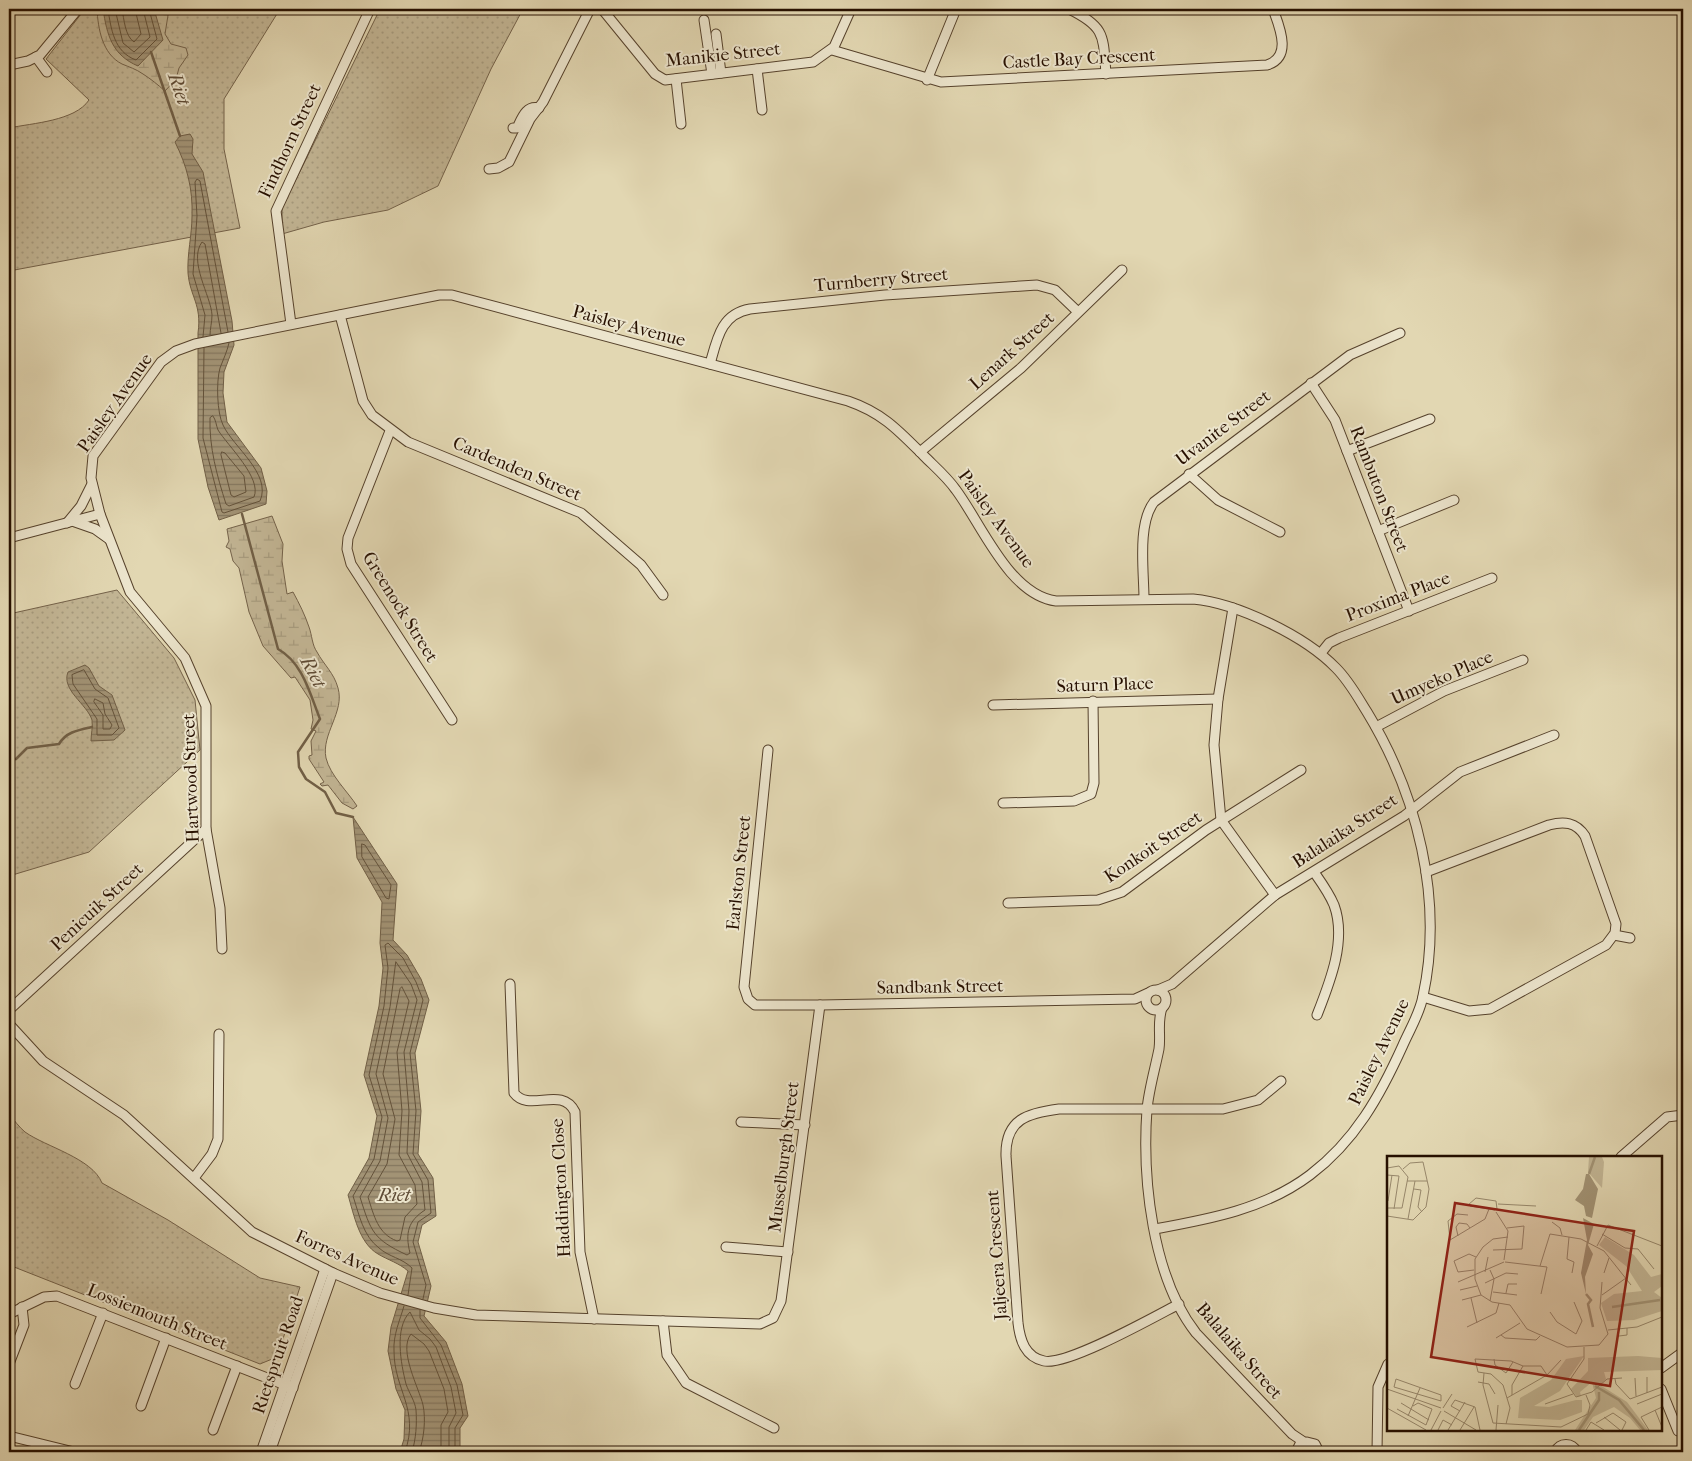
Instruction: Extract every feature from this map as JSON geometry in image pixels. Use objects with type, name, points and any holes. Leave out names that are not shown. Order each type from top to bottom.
[{"type":"street","points":[[9,65],[36,57],[78,9]]},
{"type":"street","name":"Findhorn Street","points":[[292,324],[276,211],[370,9]]},
{"type":"street","points":[[489,169],[498,168],[509,162],[530,119],[540,106],[590,9]]},
{"type":"street","name":"Manikie Street","points":[[602,9],[656,76],[661,79],[676,79],[813,62],[832,50]]},
{"type":"street","points":[[832,50],[840,37],[851,9]]},
{"type":"street","points":[[927,80],[956,9]]},
{"type":"street","points":[[1069,9],[1090,20],[1100,31],[1104,46],[1106,74]]},
{"type":"street","name":"Castle Bay Crescent","points":[[832,50],[927,80],[944,82],[1271,64],[1279,56],[1282,42],[1272,9]]},
{"type":"street","points":[[704,20],[716,74]]},
{"type":"street","points":[[716,34],[716,74]]},
{"type":"street","points":[[36,57],[47,72]]},
{"type":"street","points":[[756,69],[762,110]]},
{"type":"street","points":[[676,79],[681,124]]},
{"type":"street","points":[[513,128],[517,128],[527,110],[540,106]]},
{"type":"street","name":"Lenark Street","points":[[920,452],[1021,368],[1122,270]]},
{"type":"street","name":"Turnberry Street","points":[[710,364],[717,337],[724,324],[737,313],[750,309],[885,296],[1037,285],[1055,290],[1078,312]]},
{"type":"street","name":"Paisley Avenue","points":[[100,514],[90,470],[93,456],[157,366],[176,350],[195,344],[340,314],[440,295],[452,295],[860,405],[885,418],[920,452],[956,490],[989,543],[1032,592],[1044,598],[1056,600],[1193,599],[1214,601],[1294,637],[1321,653],[1350,685],[1376,727],[1399,773],[1411,809],[1426,872],[1428,942],[1423,997],[1378,1100],[1358,1128],[1332,1156],[1290,1188],[1262,1202],[1219,1218],[1155,1229]]},
{"type":"street","points":[[340,314],[365,405],[372,415],[390,431]]},
{"type":"street","name":"Uvanite Street","points":[[1144,600],[1144,524],[1146,515],[1154,502],[1354,352],[1400,334]]},
{"type":"street","name":"Rambuton Street","points":[[1311,384],[1331,413],[1409,611]]},
{"type":"street","points":[[1347,451],[1430,418]]},
{"type":"street","name":"Cardenden Street","points":[[390,431],[408,442],[581,513],[641,565],[664,595]]},
{"type":"street","name":"Greenock Street","points":[[390,431],[348,538],[348,554],[352,564],[452,720]]},
{"type":"street","points":[[1189,474],[1218,500],[1280,532]]},
{"type":"street","points":[[70,522],[86,499],[92,483]]},
{"type":"street","points":[[1378,531],[1454,500]]},
{"type":"street","points":[[9,538],[100,514]]},
{"type":"street","name":"Hartwood Street","points":[[100,514],[130,592],[185,658],[206,706],[206,829],[219,900],[222,949]]},
{"type":"street","points":[[70,522],[95,529],[110,540]]},
{"type":"street","name":"Proxima Place","points":[[1321,653],[1333,641],[1492,578]]},
{"type":"street","points":[[1233,608],[1218,699],[1214,744],[1221,820],[1275,895]]},
{"type":"street","name":"Umyeko Place","points":[[1376,727],[1444,691],[1523,660]]},
{"type":"street","name":"Saturn Place","points":[[993,705],[1218,699]]},
{"type":"street","points":[[1003,802],[1074,801],[1091,794],[1094,783],[1092,701]]},
{"type":"street","name":"Balalaika Street","points":[[1321,1452],[1313,1443],[1304,1442],[1292,1434],[1196,1333],[1179,1304],[1166,1270],[1155,1229],[1147,1180],[1147,1108],[1159,1048],[1157,1006],[1172,984],[1275,895],[1411,809],[1460,772],[1554,735]]},
{"type":"street","name":"Earlston Street","points":[[748,998],[744,987],[744,974],[768,750]]},
{"type":"street","name":"Konkoit Street","points":[[1008,902],[1098,900],[1114,896],[1221,820],[1301,770]]},
{"type":"street","points":[[1423,997],[1469,1011],[1488,1009],[1601,948],[1614,936],[1616,920],[1590,845],[1582,830],[1570,824],[1562,822],[1549,826],[1426,872]]},
{"type":"street","name":"Penicuik Street","points":[[9,1010],[206,829]]},
{"type":"street","points":[[1314,872],[1334,905],[1338,929],[1333,975],[1317,1015]]},
{"type":"street","points":[[1614,936],[1630,938]]},
{"type":"street","name":"Haddington Close","points":[[510,984],[514,1093],[523,1100],[562,1100],[567,1102],[575,1112],[580,1252],[594,1319]]},
{"type":"street","name":"Balalaika Street","points":[[1148,994],[1172,984]]},
{"type":"street","points":[[1157,1006],[1163,994],[1158,990]]},
{"type":"street","points":[[1148,994],[1146,1000],[1157,1006]]},
{"type":"street","name":"Sandbank Street","points":[[748,998],[757,1006],[820,1006],[1135,999],[1148,994]]},
{"type":"street","points":[[1135,999],[1157,1006]]},
{"type":"street","name":"Musselburgh Street","points":[[777,1313],[782,1302],[820,1006]]},
{"type":"street","name":"Forres Avenue","points":[[9,1024],[43,1061],[124,1115],[194,1178],[237,1221],[252,1232],[324,1269],[392,1297],[476,1315],[760,1324],[770,1321],[777,1313]]},
{"type":"street","points":[[194,1178],[212,1154],[218,1139],[220,1034]]},
{"type":"street","name":"Jaljeera Crescent","points":[[1179,1304],[1083,1351],[1058,1361],[1048,1362],[1039,1360],[1026,1350],[1020,1339],[1006,1156],[1008,1135],[1012,1128],[1023,1118],[1047,1110],[1223,1109],[1258,1100],[1281,1081]]},
{"type":"street","points":[[1623,1156],[1667,1117],[1683,1115]]},
{"type":"street","points":[[741,1122],[805,1125]]},
{"type":"street","points":[[726,1247],[788,1252]]},
{"type":"street","name":"Rietspruit Road","points":[[270,1452],[324,1269]]},
{"type":"street","name":"Rietspruit Road","points":[[262,1452],[334,1273]]},
{"type":"street","name":"Lossiemouth Street","points":[[9,1314],[44,1297],[57,1296],[289,1386]]},
{"type":"street","points":[[9,1364],[24,1325],[22,1307]]},
{"type":"street","points":[[75,1384],[103,1313]]},
{"type":"street","points":[[662,1321],[667,1355],[686,1383],[774,1428]]},
{"type":"street","points":[[140,1406],[166,1338]]},
{"type":"street","points":[[1662,1367],[1683,1352]]},
{"type":"street","points":[[213,1430],[238,1366]]},
{"type":"street","points":[[1377,1452],[1378,1387],[1387,1369]]},
{"type":"street","points":[[1662,1391],[1678,1431]]},
{"type":"street","name":"Balalaika Street","points":[[1292,1434],[1296,1451]]},
{"type":"street","points":[[9,1436],[74,1452]]},
{"type":"street","points":[[1296,1451],[1304,1442]]},
{"type":"street","points":[[1554,1451],[1561,1445],[1568,1444],[1574,1447],[1577,1452]]},
{"type":"green space","points":[[85,9],[280,9],[224,99],[224,149],[240,228],[9,271],[9,128],[64,117],[83,107],[89,100],[46,59]]},
{"type":"green space","points":[[97,9],[169,9],[165,34],[171,44],[186,48],[188,55],[179,68],[176,79],[165,91],[135,69],[115,60],[110,54],[102,40]]},
{"type":"green space","points":[[380,9],[523,9],[491,69],[438,186],[388,210],[324,222],[282,234],[282,208]]},
{"type":"green space","points":[[272,516],[283,544],[282,561],[287,594],[293,592],[302,609],[315,649],[331,673],[338,688],[338,706],[327,740],[326,758],[335,777],[357,806],[353,809],[342,803],[328,785],[322,786],[320,784],[324,782],[309,759],[309,756],[312,755],[311,741],[316,731],[311,729],[313,720],[310,700],[295,677],[291,678],[263,646],[249,612],[239,568],[233,561],[230,549],[226,547],[229,541],[227,529]]},
{"type":"green space","points":[[117,590],[174,658],[195,700],[200,750],[89,852],[9,876],[9,614]]},
{"type":"green space","points":[[9,1114],[25,1132],[89,1167],[97,1174],[102,1183],[168,1220],[260,1278],[300,1287],[277,1357],[260,1364],[9,1265]]},
{"type":"water","points":[[103,9],[154,9],[163,40],[138,66],[122,56],[112,43],[106,27]]},
{"type":"water","name":"Riet","points":[[190,134],[193,139],[192,154],[203,172],[232,321],[234,345],[224,372],[223,393],[227,422],[261,468],[267,491],[266,504],[219,520],[208,487],[198,439],[199,323],[188,273],[192,206],[186,169],[175,142],[180,136]]},
{"type":"water","points":[[85,665],[89,668],[99,686],[112,695],[125,730],[114,740],[91,741],[92,720],[68,685],[68,672]]},
{"type":"water","name":"Riet","points":[[353,817],[397,884],[393,940],[407,955],[421,979],[429,1000],[415,1053],[421,1111],[418,1154],[433,1178],[436,1216],[422,1225],[418,1242],[431,1286],[424,1316],[446,1342],[462,1384],[468,1416],[460,1428],[460,1452],[400,1452],[404,1439],[405,1410],[396,1389],[388,1351],[391,1327],[408,1271],[378,1254],[366,1243],[355,1220],[348,1195],[369,1158],[377,1116],[364,1075],[379,1006],[383,968],[380,943],[382,902],[357,858]]},
{"type":"waterway","name":"Riet","points":[[151,52],[180,136]]},
{"type":"waterway","name":"Riet","points":[[242,514],[278,649],[287,655],[300,671],[320,719],[298,752],[299,767],[306,779],[325,792],[336,813],[353,817]]},
{"type":"waterway","points":[[9,760],[16,759],[27,748],[59,744],[69,734],[92,727]]}]
